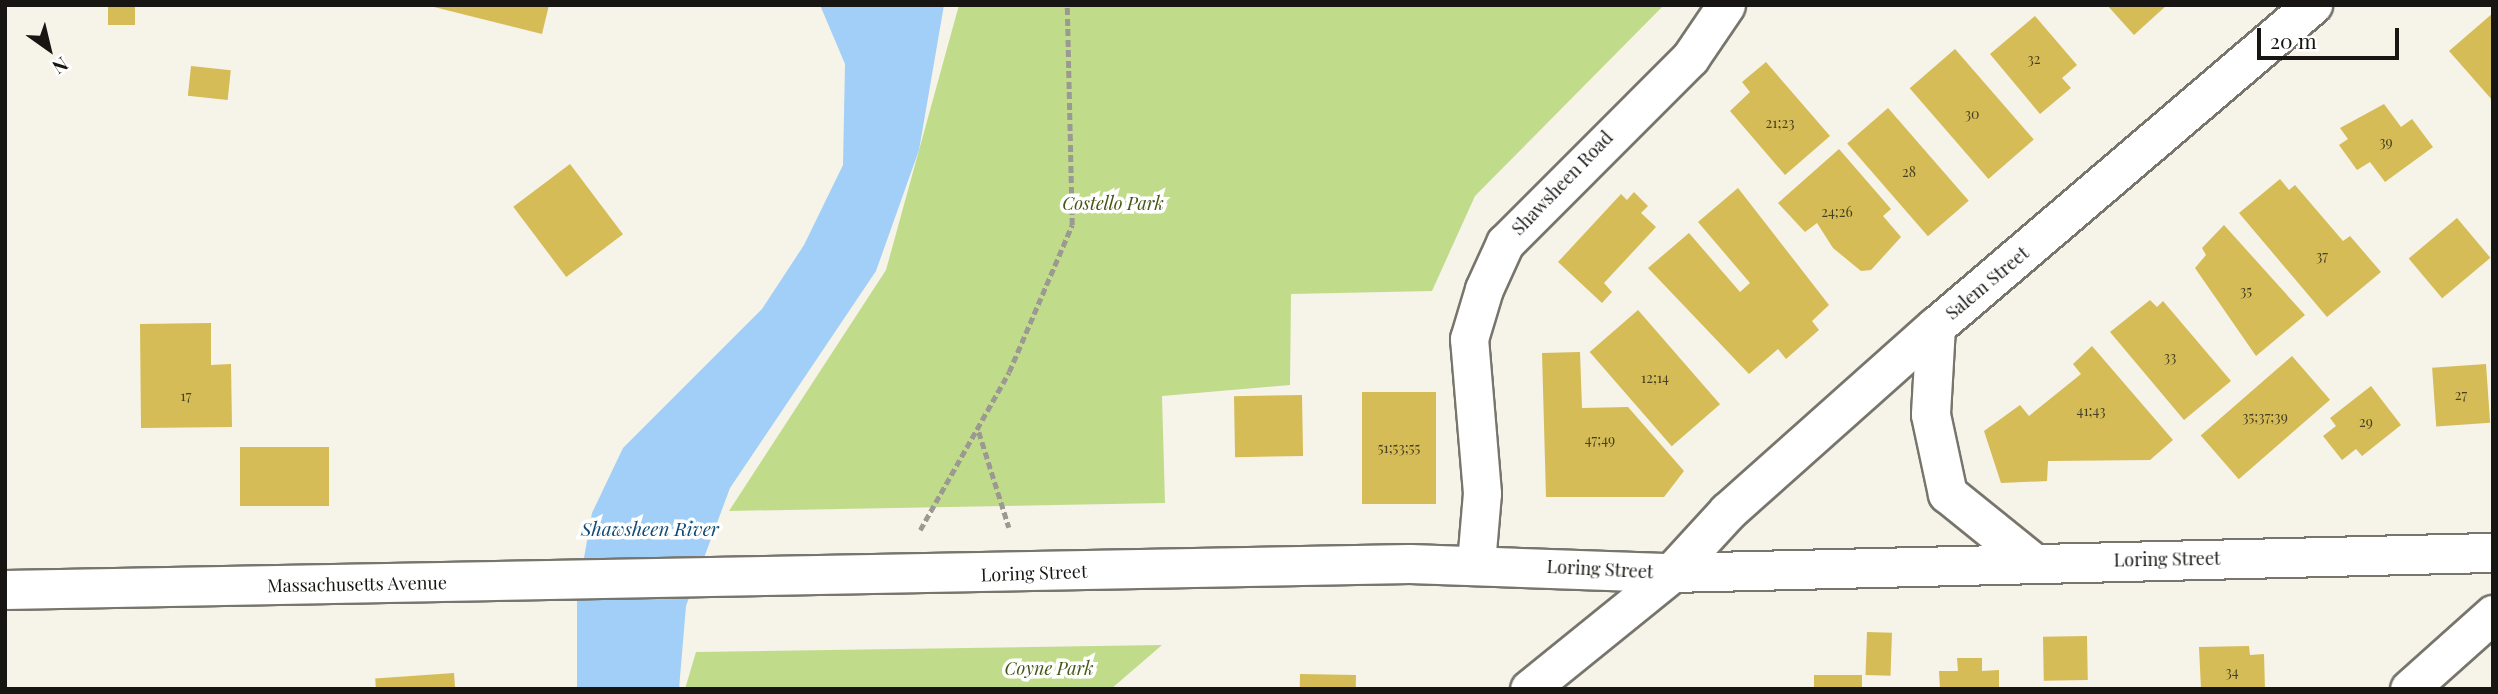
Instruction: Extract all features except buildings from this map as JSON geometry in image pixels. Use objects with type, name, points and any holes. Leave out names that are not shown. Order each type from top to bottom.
[{"type":"main road","name":"Salem Street","points":[[1672,573],[1728,512],[1936,327],[2313,5]]},
{"type":"main road","points":[[1936,327],[1930,415],[1948,494],[2031,561]]},
{"type":"main road","name":"Loring Street","points":[[708,579],[1476,563],[1672,573],[2031,561],[2493,553]]},
{"type":"main road","name":"Massachusetts Avenue","points":[[5,590],[708,579]]},
{"type":"street","name":"Shawsheen Road","points":[[1476,563],[1482,493],[1469,339],[1484,289],[1505,243],[1690,58],[1726,5]]},
{"type":"street","points":[[1529,689],[1672,573]]},
{"type":"street","points":[[2409,689],[2493,614]]},
{"type":"path","points":[[919,531],[979,432],[1072,225],[1067,5]]},
{"type":"path","points":[[979,432],[1010,528]]},
{"type":"green space","name":"Costello Park","points":[[959,5],[1664,5],[1475,196],[1432,291],[1291,294],[1290,385],[1162,396],[1165,503],[729,511],[886,270]]},
{"type":"green space","name":"Coyne Park","points":[[1162,645],[1111,689],[685,689],[696,652]]},
{"type":"water","name":"Shawsheen River","points":[[820,5],[944,5],[919,150],[876,271],[730,488],[686,606],[679,689],[577,689],[577,597],[592,513],[623,448],[762,309],[804,245],[843,165],[845,64]]}]
